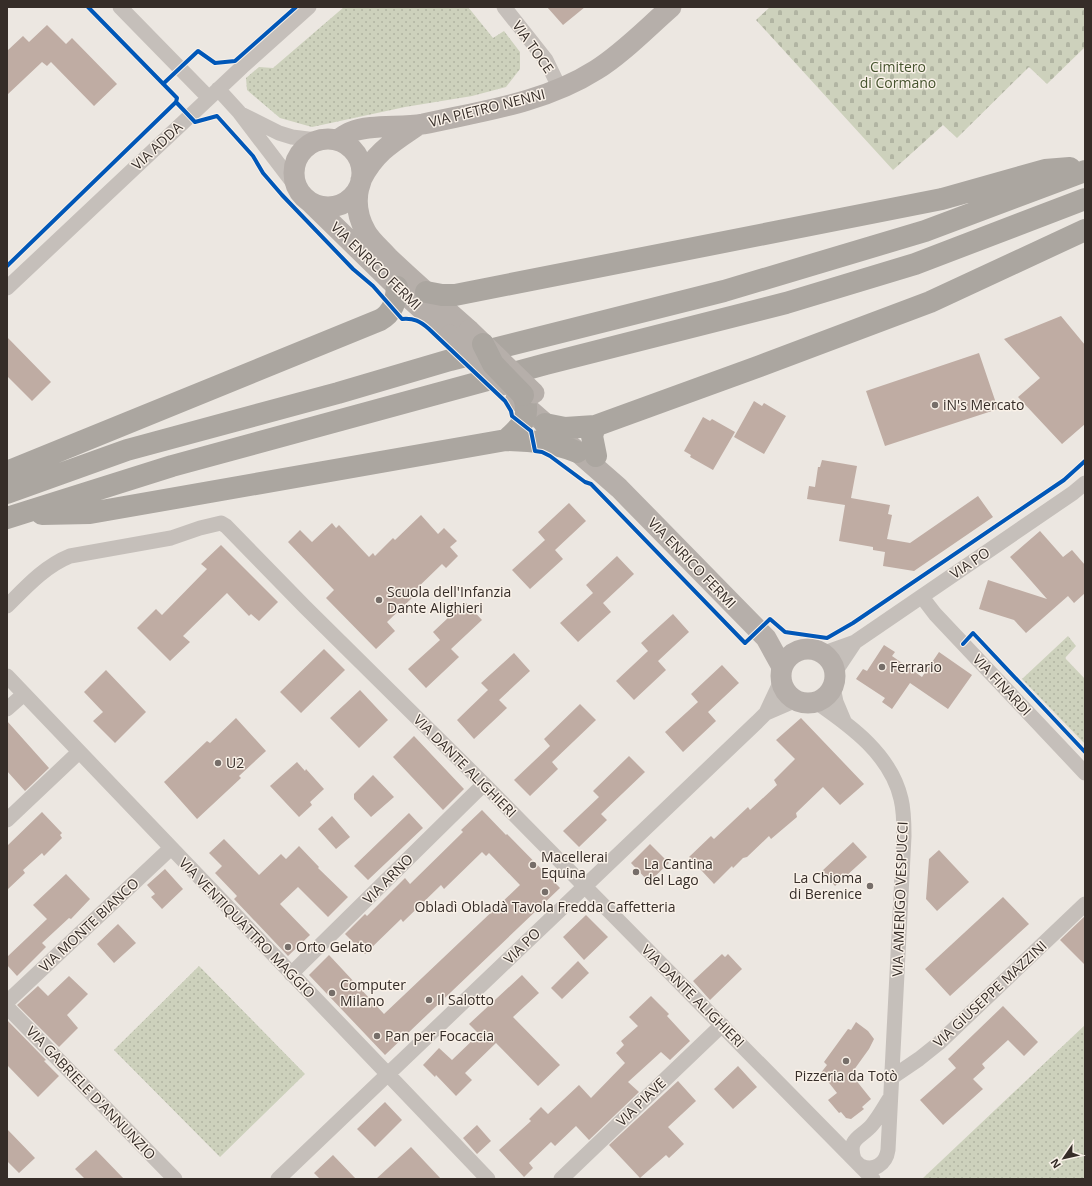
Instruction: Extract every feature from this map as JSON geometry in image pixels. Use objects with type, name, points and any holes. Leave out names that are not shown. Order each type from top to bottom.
[{"type":"highway","points":[[426,292],[442,295],[455,295],[942,199],[1045,170],[1085,167]]},
{"type":"highway","points":[[7,494],[127,450],[338,393],[450,360],[724,291],[918,234],[1085,171]]},
{"type":"highway","points":[[13,516],[179,464],[546,364],[794,300],[915,264],[1085,198]]},
{"type":"highway","points":[[555,426],[595,426],[760,366],[930,302],[1085,230]]},
{"type":"highway","points":[[7,472],[380,320],[388,315],[393,308],[397,287]]},
{"type":"highway","points":[[467,336],[525,399],[526,416],[523,424],[506,440]]},
{"type":"highway","points":[[13,516],[90,513],[506,440],[534,441],[556,444],[586,454],[595,426]]},
{"type":"street","points":[[120,7],[213,93],[239,112],[279,133],[292,137],[316,140],[326,138],[337,140],[348,146],[357,155],[360,163],[362,171],[360,184],[350,198],[338,205],[324,207],[311,203],[305,199],[239,112]]},
{"type":"street","name":"VIA ADDA","points":[[7,288],[213,93],[309,7]]},
{"type":"street","name":"VIA TOCE","points":[[504,7],[546,60],[560,89]]},
{"type":"street","name":"VIA PIETRO NENNI","points":[[337,140],[352,132],[419,124],[492,109],[535,98],[560,89],[582,78],[606,62],[671,7]]},
{"type":"street","name":"VIA PIETRO NENNI","points":[[360,184],[369,165],[382,150],[419,124]]},
{"type":"street","points":[[297,188],[293,172],[298,156],[302,150],[316,140]]},
{"type":"street","name":"VIA ENRICO FERMI","points":[[360,184],[357,195],[358,212],[369,237],[398,267],[426,292],[525,399],[551,414],[555,426],[586,454],[766,638],[785,647],[802,649]]},
{"type":"street","name":"VIA ENRICO FERMI","points":[[311,203],[397,287],[467,336]]},
{"type":"street","name":"VIA PO","points":[[824,653],[855,642],[1073,493],[1085,482]]},
{"type":"street","name":"VIA DANTE ALIGHIERI","points":[[7,606],[39,575],[60,560],[70,556],[180,536],[200,528],[221,523],[226,526],[309,611],[484,784],[873,1179]]},
{"type":"street","name":"VIA FINARDI","points":[[922,596],[935,614],[1085,773]]},
{"type":"street","name":"VIA ENRICO FERMI","points":[[766,638],[781,674]]},
{"type":"street","name":"VIA PO","points":[[834,680],[855,642]]},
{"type":"street","points":[[810,648],[824,653],[833,665],[834,680],[829,694],[823,699],[806,701],[789,695],[784,689],[781,674],[786,659],[793,652],[802,649],[810,648]]},
{"type":"street","name":"VIA PO","points":[[278,1179],[766,713],[781,674]]},
{"type":"street","name":"VIA VENTIQUATTRO MAGGIO","points":[[7,676],[488,1179]]},
{"type":"street","name":"VIA AMERIGO VESPUCCI","points":[[834,680],[836,702],[844,721]]},
{"type":"street","points":[[7,709],[24,694]]},
{"type":"street","name":"VIA PO","points":[[766,713],[806,701]]},
{"type":"street","name":"VIA AMERIGO VESPUCCI","points":[[806,701],[844,721],[878,754],[893,776],[902,800],[904,836],[887,1156],[884,1161],[875,1168],[869,1168],[857,1163]]},
{"type":"street","points":[[7,820],[79,752]]},
{"type":"street","name":"VIA ARNO","points":[[291,974],[484,784]]},
{"type":"street","name":"VIA MONTE BIANCO","points":[[7,1002],[171,848]]},
{"type":"street","name":"VIA GIUSEPPE MAZZINI","points":[[891,1078],[939,1043],[1085,904]]},
{"type":"street","name":"VIA GABRIELE D'ANNUNZIO","points":[[7,1007],[175,1179]]},
{"type":"street","name":"VIA PIAVE","points":[[561,1179],[722,1025]]},
{"type":"street","points":[[857,1163],[852,1149],[855,1140],[872,1125],[890,1098]]},
{"type":"green space","points":[[344,7],[468,7],[493,38],[504,31],[520,52],[520,69],[506,87],[472,96],[405,107],[312,127],[280,118],[247,90],[246,78],[259,67],[273,68]]},
{"type":"green space","name":"Cimitero di Cormano","points":[[770,7],[1085,7],[1085,47],[1047,84],[1029,67],[957,138],[943,125],[893,170],[756,20]]},
{"type":"green space","points":[[1068,636],[1076,646],[1065,658],[1085,679],[1085,744],[1022,679]]},
{"type":"green space","points":[[199,966],[305,1074],[220,1157],[114,1050]]},
{"type":"green space","points":[[1085,1025],[1085,1179],[922,1179]]},
{"type":"building","points":[[547,7],[585,7],[563,25]]},
{"type":"building","points":[[47,25],[66,44],[72,38],[117,84],[94,106],[51,62],[47,66],[42,62],[7,95],[7,51],[23,36],[29,42]]},
{"type":"building","points":[[1061,316],[1085,345],[1085,424],[1062,444],[1018,397],[1040,378],[1004,339]]},
{"type":"building","points":[[7,337],[51,382],[32,401],[7,376]]},
{"type":"building","points":[[979,353],[998,409],[885,446],[866,391]]},
{"type":"building","points":[[754,401],[762,406],[764,403],[786,416],[764,454],[734,437]]},
{"type":"building","points":[[703,417],[710,421],[712,419],[735,432],[713,470],[690,457],[691,455],[684,451]]},
{"type":"building","points":[[822,460],[857,466],[851,498],[890,505],[888,514],[892,515],[887,539],[910,543],[978,496],[993,517],[914,571],[883,566],[885,552],[873,550],[873,547],[839,541],[845,505],[807,499],[809,486],[815,487],[818,467],[820,467]]},
{"type":"building","points":[[569,503],[586,521],[555,550],[563,559],[530,589],[512,570],[545,540],[538,532]]},
{"type":"building","points":[[421,515],[438,534],[444,528],[457,541],[450,547],[458,556],[446,568],[442,564],[411,594],[414,596],[387,622],[395,631],[376,649],[326,598],[334,590],[288,542],[300,530],[312,542],[332,523],[336,528],[339,525],[369,557],[373,553],[375,556],[393,538],[395,540]]},
{"type":"building","points":[[1040,531],[1063,557],[1072,550],[1085,565],[1085,593],[1074,603],[1068,596],[1026,633],[1014,620],[979,609],[988,580],[1047,599],[1010,557]]},
{"type":"building","points":[[221,545],[278,602],[259,621],[251,614],[249,616],[227,593],[183,636],[190,642],[170,661],[137,628],[156,609],[162,615],[207,569],[201,564]]},
{"type":"building","points":[[617,556],[634,574],[603,603],[611,612],[578,642],[560,623],[593,593],[586,585]]},
{"type":"building","points":[[465,602],[482,620],[451,649],[459,657],[426,688],[408,669],[440,640],[433,632]]},
{"type":"building","points":[[673,614],[689,632],[658,661],[666,670],[634,700],[616,681],[648,651],[641,643]]},
{"type":"building","points":[[884,645],[895,652],[892,656],[922,677],[939,652],[972,675],[948,709],[910,683],[892,709],[882,702],[885,698],[856,679],[863,669],[867,671]]},
{"type":"building","points":[[324,649],[345,670],[301,713],[280,692]]},
{"type":"building","points":[[514,653],[530,671],[499,700],[507,708],[474,739],[457,720],[488,690],[481,683]]},
{"type":"building","points":[[722,665],[739,683],[708,712],[716,721],[683,752],[665,732],[698,702],[691,694]]},
{"type":"building","points":[[106,670],[146,712],[115,743],[93,721],[103,712],[84,692]]},
{"type":"building","points":[[360,690],[388,720],[359,748],[330,718]]},
{"type":"building","points":[[580,704],[596,720],[552,762],[558,769],[530,796],[514,780],[550,746],[544,739]]},
{"type":"building","name":"U2","points":[[236,718],[266,751],[239,776],[241,778],[197,819],[164,782],[207,741],[210,743]]},
{"type":"building","points":[[801,718],[864,784],[840,805],[823,787],[796,813],[797,817],[771,839],[769,836],[747,857],[743,858],[733,868],[732,866],[714,884],[689,857],[711,836],[714,839],[748,807],[750,810],[777,785],[774,780],[795,759],[776,740]]},
{"type":"building","points":[[7,721],[49,768],[25,791],[7,771]]},
{"type":"building","points":[[414,736],[464,789],[443,810],[393,757]]},
{"type":"building","points":[[629,756],[645,772],[601,814],[607,820],[579,847],[563,831],[599,797],[593,791]]},
{"type":"building","points":[[297,762],[305,771],[306,769],[324,789],[310,802],[312,805],[299,817],[270,786]]},
{"type":"building","points":[[373,775],[394,797],[371,817],[354,799],[354,794]]},
{"type":"building","points":[[482,810],[560,888],[385,1055],[309,975],[329,955],[384,1014],[520,885],[489,853],[486,856],[482,852],[444,889],[441,885],[403,922],[401,919],[365,954],[345,934],[365,914],[367,916],[405,878],[410,884],[463,832],[461,830]]},
{"type":"building","points":[[42,812],[62,833],[60,835],[62,838],[44,856],[42,853],[23,870],[25,873],[7,890],[7,846]]},
{"type":"building","points":[[409,813],[423,828],[368,880],[354,866]]},
{"type":"building","points":[[332,816],[350,837],[336,849],[318,829]]},
{"type":"building","points":[[224,839],[259,875],[281,854],[286,859],[299,846],[319,867],[318,868],[348,897],[328,917],[298,887],[280,904],[310,935],[288,956],[234,899],[237,896],[215,873],[222,866],[209,853]]},
{"type":"building","points":[[853,842],[867,857],[835,886],[822,871]]},
{"type":"building","points":[[650,844],[669,863],[649,882],[631,863]]},
{"type":"building","points":[[939,850],[969,882],[937,911],[926,899],[929,859]]},
{"type":"building","points":[[165,869],[183,889],[162,909],[151,897],[155,894],[147,885]]},
{"type":"building","points":[[66,874],[90,899],[71,919],[69,918],[42,943],[46,947],[17,976],[7,965],[7,957],[47,919],[33,905]]},
{"type":"building","points":[[1003,897],[1029,924],[950,996],[925,969]]},
{"type":"building","points":[[586,915],[608,937],[584,960],[563,937]]},
{"type":"building","points":[[1085,916],[1085,965],[1060,940]]},
{"type":"building","points":[[118,924],[136,943],[114,963],[97,944]]},
{"type":"building","points":[[722,954],[725,957],[728,954],[742,969],[710,1000],[693,981]]},
{"type":"building","points":[[578,961],[589,973],[562,999],[551,988]]},
{"type":"building","points":[[522,975],[539,993],[513,1017],[560,1065],[538,1086],[496,1043],[465,1073],[472,1080],[456,1096],[436,1075],[435,1077],[423,1065],[439,1048],[452,1060],[479,1034],[469,1024]]},
{"type":"building","points":[[69,976],[88,994],[67,1015],[78,1028],[59,1047],[17,1005],[38,986],[48,996]]},
{"type":"building","points":[[651,996],[669,1014],[667,1016],[690,1041],[670,1060],[661,1052],[628,1082],[639,1092],[589,1140],[576,1126],[555,1146],[551,1142],[529,1163],[533,1168],[524,1177],[499,1150],[531,1121],[529,1119],[541,1107],[548,1114],[579,1085],[591,1098],[625,1063],[616,1053],[624,1045],[621,1041],[638,1026],[629,1017]]},
{"type":"building","points":[[1003,1006],[1038,1042],[1024,1056],[1008,1040],[982,1064],[985,1068],[973,1079],[983,1089],[943,1125],[920,1100],[956,1068],[948,1059]]},
{"type":"building","points":[[7,1020],[46,1060],[44,1061],[59,1076],[38,1097],[7,1065]]},
{"type":"building","points":[[856,1022],[868,1031],[874,1039],[869,1049],[851,1074],[871,1099],[862,1107],[864,1109],[851,1119],[846,1118],[841,1112],[839,1113],[828,1100],[837,1093],[820,1074],[827,1065],[824,1062],[848,1029],[851,1030]]},
{"type":"building","points":[[738,1066],[757,1087],[733,1109],[714,1089]]},
{"type":"building","points":[[678,1081],[696,1101],[668,1127],[684,1144],[669,1158],[666,1155],[640,1178],[609,1145]]},
{"type":"building","points":[[385,1102],[402,1120],[375,1147],[357,1129]]},
{"type":"building","points":[[477,1125],[491,1141],[477,1154],[463,1138]]},
{"type":"building","points":[[7,1129],[35,1158],[19,1173],[7,1161]]},
{"type":"building","points":[[411,1147],[441,1179],[376,1179]]},
{"type":"building","points":[[96,1150],[124,1179],[85,1179],[75,1169]]},
{"type":"building","points":[[333,1155],[356,1179],[320,1179],[314,1173]]},
{"type":"cycle path","points":[[7,266],[176,102],[177,98],[88,7]]},
{"type":"cycle path","points":[[163,84],[198,51],[215,63],[235,61],[296,7]]},
{"type":"cycle path","points":[[176,102],[195,122],[217,116],[253,156],[263,173],[282,195],[353,269],[373,286],[402,319],[417,321],[429,329],[505,401],[511,411],[512,416],[531,431],[535,451],[542,452],[550,456],[585,482],[591,484],[745,643],[770,619],[785,632],[827,638],[853,623],[1064,480],[1085,461]]},
{"type":"cycle path","points":[[963,644],[973,633],[1085,752]]},
{"type":"place","name":"iN's Mercato","points":[[935,405]]},
{"type":"place","name":"Scuola dell'Infanzia Dante Alighieri","points":[[379,600]]},
{"type":"place","name":"Ferrario","points":[[882,667]]},
{"type":"place","name":"U2","points":[[218,763]]},
{"type":"place","name":"Macellerai Equina","points":[[533,865]]},
{"type":"place","name":"La Cantina del Lago","points":[[636,872]]},
{"type":"place","name":"La Chioma di Berenice","points":[[870,886]]},
{"type":"place","name":"Obladì Obladà Tavola Fredda Caffetteria","points":[[545,892]]},
{"type":"place","name":"Orto Gelato","points":[[288,947]]},
{"type":"place","name":"Computer Milano","points":[[332,993]]},
{"type":"place","name":"Il Salotto","points":[[429,1000]]},
{"type":"place","name":"Pan per Focaccia","points":[[377,1036]]},
{"type":"place","name":"Pizzeria da Totò","points":[[846,1061]]}]
